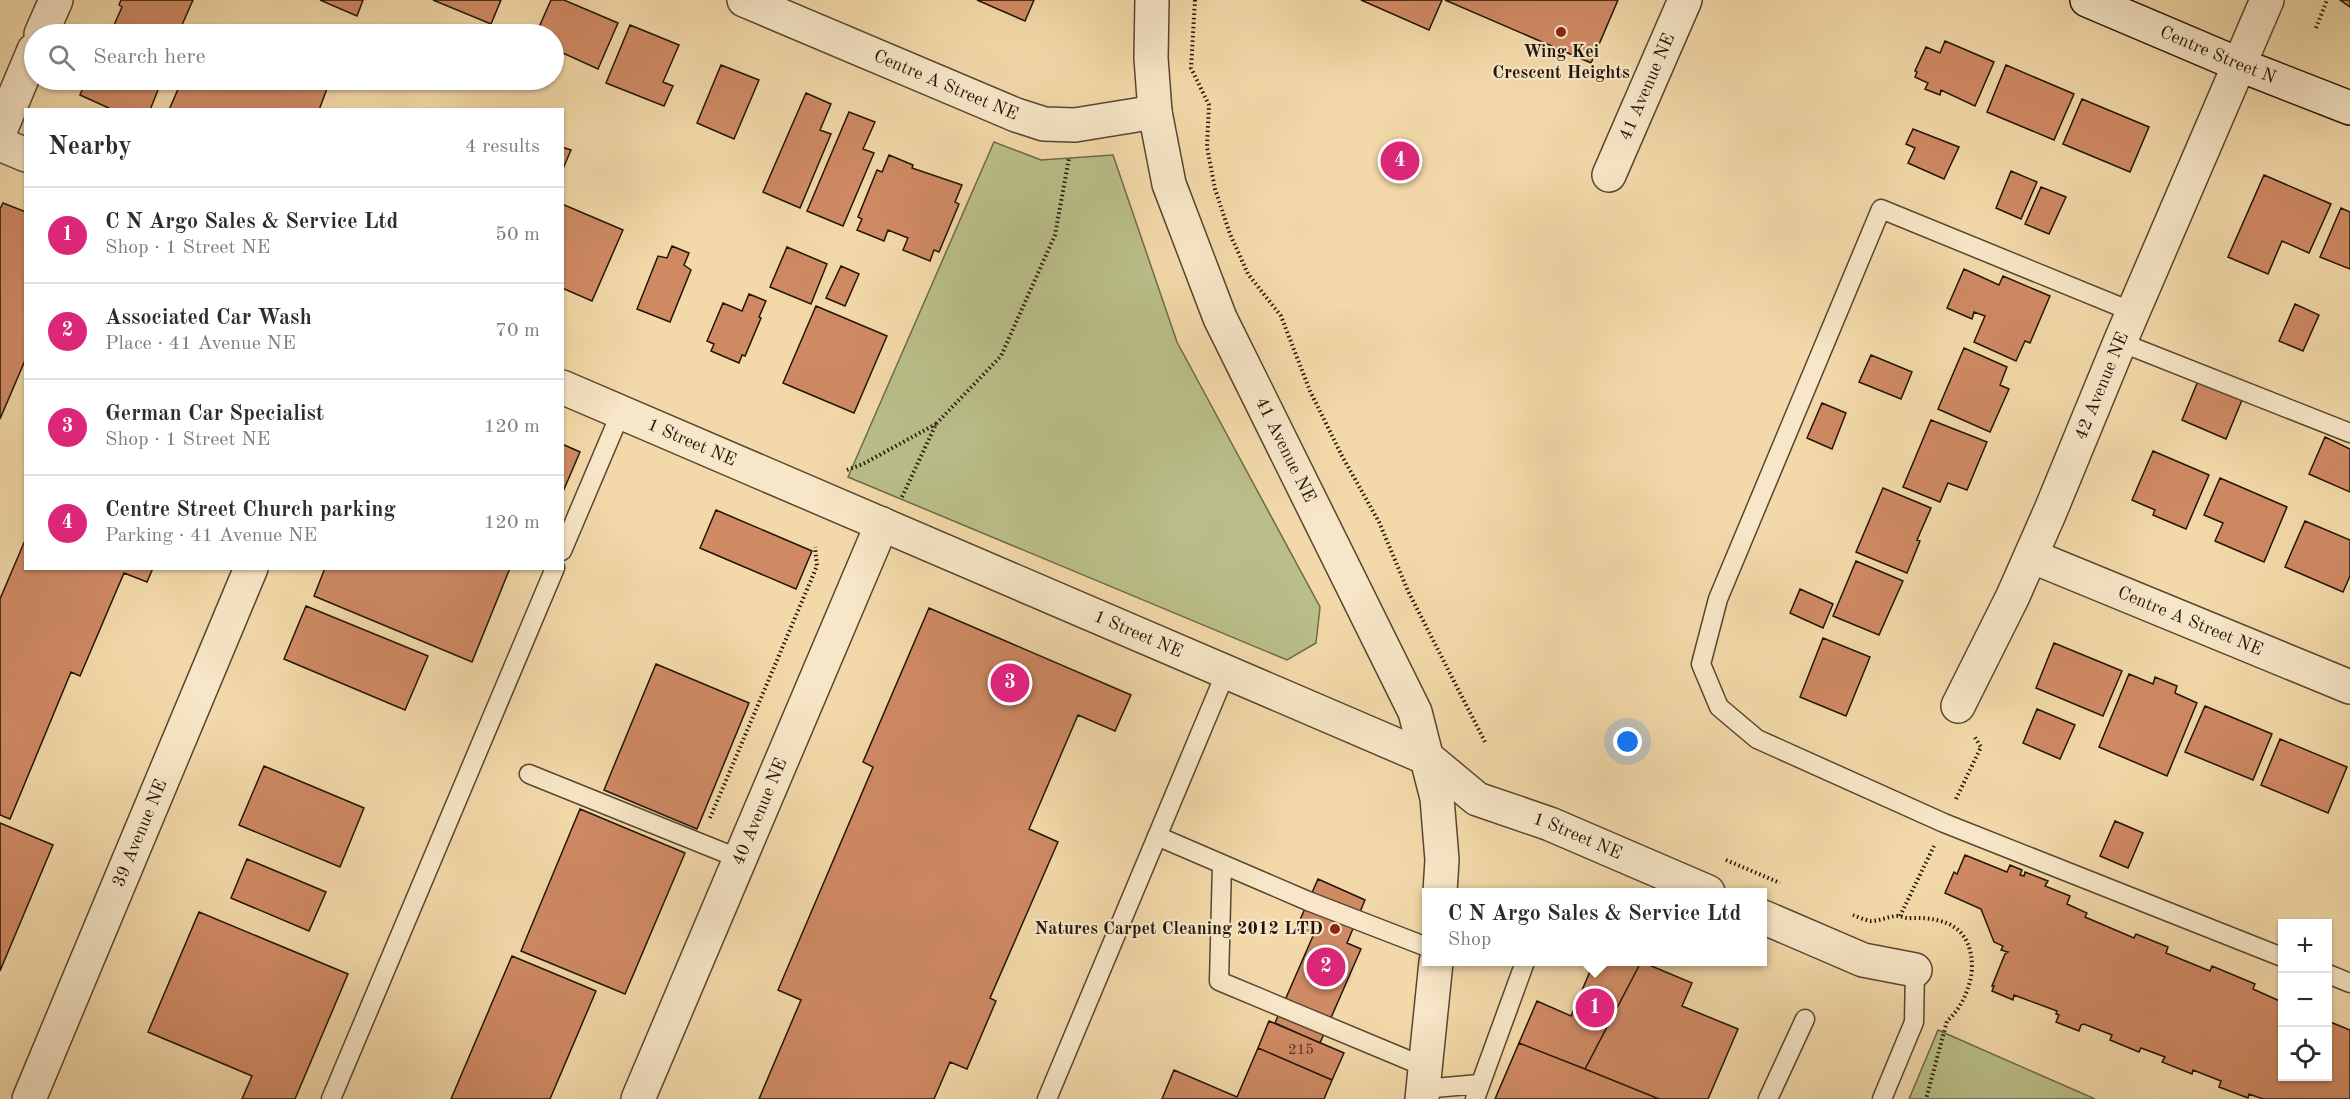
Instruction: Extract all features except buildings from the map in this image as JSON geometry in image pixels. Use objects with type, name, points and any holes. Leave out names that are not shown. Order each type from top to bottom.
[{"type":"street","points":[[45,24],[56,0]]},
{"type":"street","name":"Centre A Street NE","points":[[744,0],[1016,115],[1044,124],[1075,124],[1155,112]]},
{"type":"street","name":"41 Avenue NE","points":[[1152,0],[1151,58],[1155,112],[1169,184],[1220,318],[1415,712],[1429,759],[1437,798],[1442,860],[1440,888]]},
{"type":"street","name":"41 Avenue NE","points":[[1609,175],[1685,0]]},
{"type":"street","name":"Centre Street N","points":[[2087,0],[2240,65],[2350,108]]},
{"type":"street","name":"42 Avenue NE","points":[[1958,706],[2031,556],[2267,0]]},
{"type":"street","points":[[0,131],[24,74]]},
{"type":"street","points":[[0,144],[24,154]]},
{"type":"street","name":"1 Street NE","points":[[564,388],[1429,759],[1477,799],[1550,824],[1699,888]]},
{"type":"street","name":"40 Avenue NE","points":[[638,1099],[882,524]]},
{"type":"street","name":"Centre A Street NE","points":[[2031,556],[2350,687]]},
{"type":"street","name":"39 Avenue NE","points":[[29,1099],[250,570]]},
{"type":"street","points":[[1767,918],[1863,960],[1915,970]]},
{"type":"street","points":[[1423,1085],[1436,966]]},
{"type":"lane","points":[[2133,312],[1881,209],[1718,599],[1701,664],[1719,707],[1757,740],[1944,823],[2278,955]]},
{"type":"lane","points":[[2120,342],[2350,434]]},
{"type":"lane","points":[[564,546],[621,412]]},
{"type":"lane","points":[[331,1099],[554,570]]},
{"type":"lane","points":[[1047,1099],[1226,672]]},
{"type":"lane","points":[[529,774],[740,859]]},
{"type":"lane","points":[[1157,836],[1308,901],[1422,946]]},
{"type":"lane","points":[[1222,864],[1219,981],[1423,1085],[1477,1092],[1524,966]]},
{"type":"lane","points":[[1882,1099],[1914,1022],[1915,970]]},
{"type":"lane","points":[[2332,976],[2350,983]]},
{"type":"lane","points":[[1768,1099],[1805,1019]]},
{"type":"path","points":[[1195,0],[1191,68],[1209,105],[1207,147],[1215,189],[1230,234],[1248,274],[1281,316],[1310,391],[1342,456],[1379,522],[1429,635],[1486,744]]},
{"type":"path","points":[[2316,28],[2327,0]]},
{"type":"path","points":[[847,470],[863,464],[936,424],[1001,356],[1055,235],[1075,124]]},
{"type":"path","points":[[882,524],[904,494],[936,424]]},
{"type":"path","points":[[700,842],[817,566],[815,547]]},
{"type":"path","points":[[1717,856],[1791,888]]},
{"type":"path","points":[[1844,911],[1870,921],[1900,916]]},
{"type":"green space","points":[[994,142],[1041,160],[1113,155],[1177,342],[1320,607],[1316,643],[1287,660],[848,477]]},
{"type":"green space","points":[[1938,1030],[1956,1038],[2095,1099],[1909,1099]]},
{"type":"place","name":"Wing Kei Crescent Heights","points":[[1561,32]]},
{"type":"place","name":"Centre Street Church parking","points":[[1400,161]]},
{"type":"place","name":"German Car Specialist","points":[[1010,683]]},
{"type":"place","name":"Natures Carpet Cleaning 2012 LTD","points":[[1335,929]]},
{"type":"place","name":"Associated Car Wash","points":[[1326,967]]},
{"type":"place","name":"C N Argo Sales & Service Ltd","points":[[1595,1008]]}]
